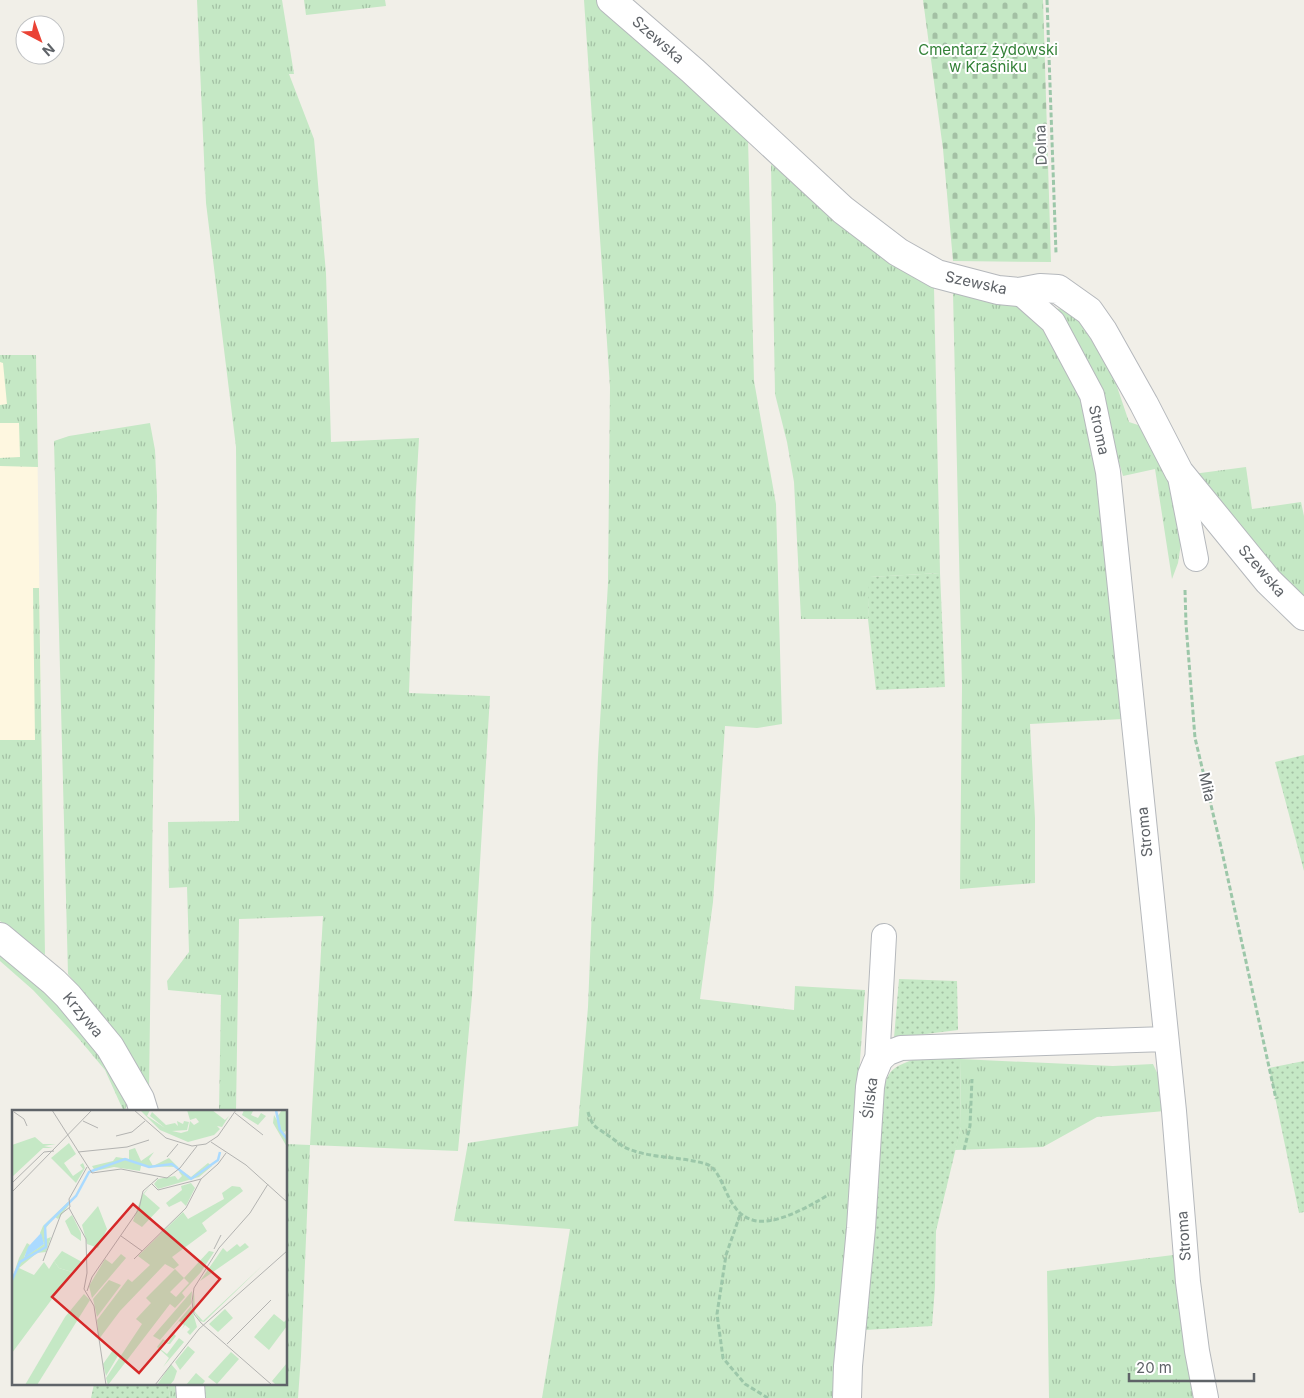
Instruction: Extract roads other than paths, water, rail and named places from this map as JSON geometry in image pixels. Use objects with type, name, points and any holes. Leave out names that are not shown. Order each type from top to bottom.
[{"type":"street","name":"Szewska","points":[[612,0],[700,77],[843,210],[877,237],[918,265],[937,274],[998,290],[1020,292],[1040,288],[1058,289],[1089,311],[1103,331],[1144,404],[1179,472],[1268,581],[1304,616]]},
{"type":"street","name":"Krzywa","points":[[0,937],[54,982],[78,1008],[110,1047],[140,1099],[143,1110]]},
{"type":"street","name":"Śliska","points":[[847,1398],[870,1087],[877,1063]]},
{"type":"lane","name":"Stroma","points":[[1020,292],[1053,322],[1092,395],[1108,472],[1174,1110],[1188,1282],[1197,1351],[1206,1398]]},
{"type":"lane","points":[[1179,472],[1196,559]]},
{"type":"lane","points":[[877,1063],[884,936]]},
{"type":"lane","name":"Śliska","points":[[877,1063],[888,1054],[901,1048],[1166,1039]]},
{"type":"park label","name":"Cmentarz żydowski w Kraśniku","points":[[988,58]]}]
